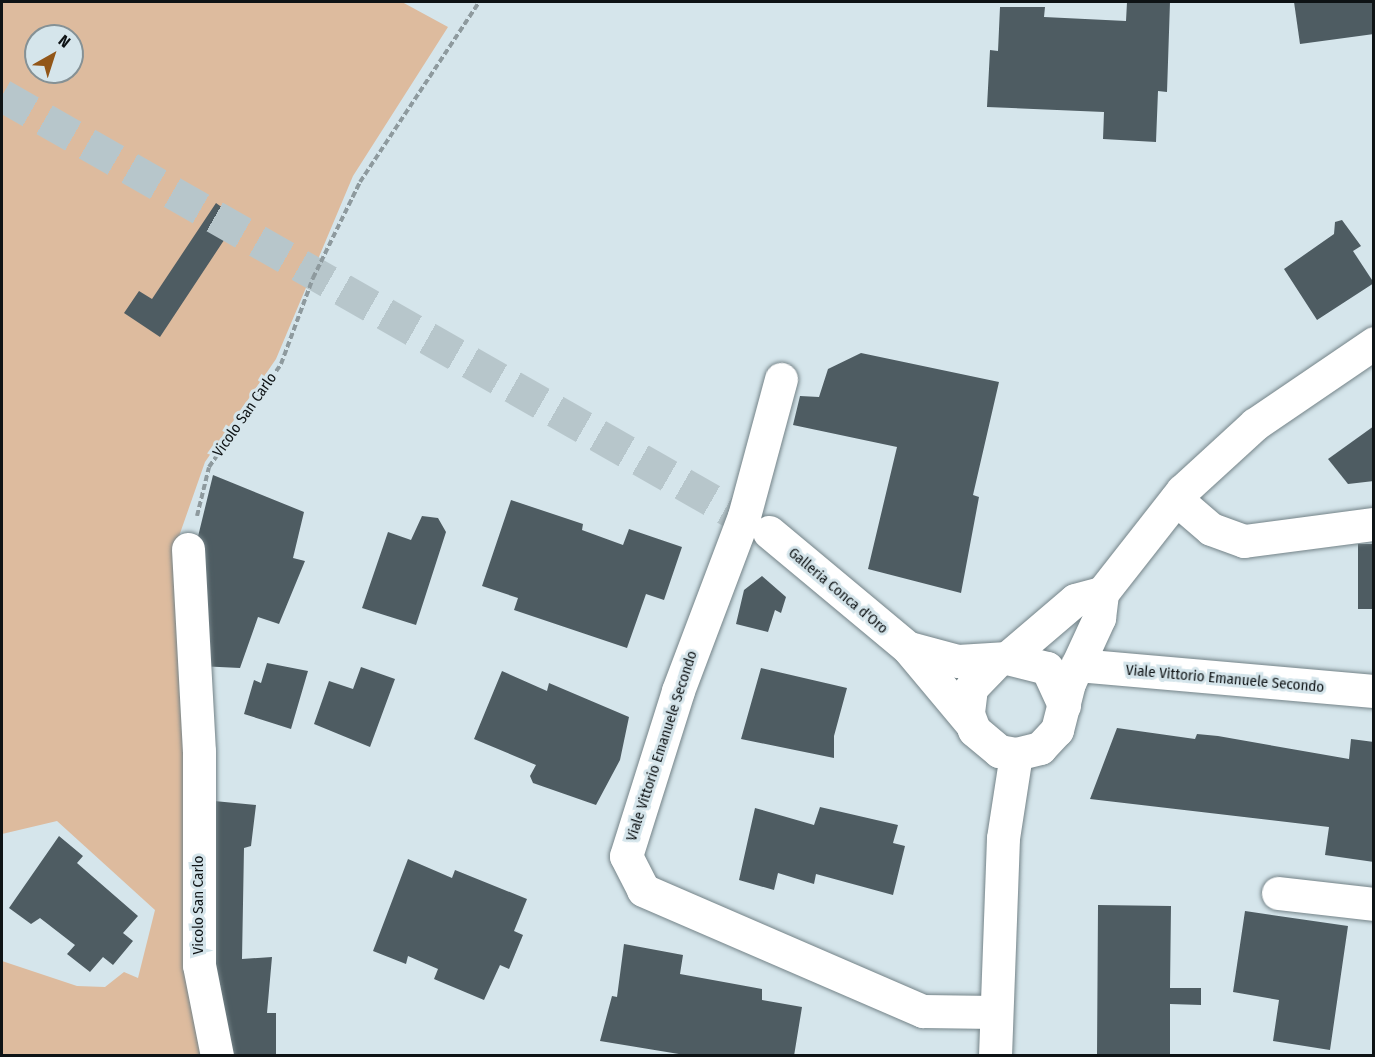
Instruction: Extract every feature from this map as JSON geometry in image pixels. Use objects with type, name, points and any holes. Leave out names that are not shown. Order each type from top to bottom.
[{"type":"street","points":[[1102,593],[1075,600],[974,682],[968,697],[970,722],[992,747],[1016,754],[1040,748],[1053,736],[1077,665],[1099,618],[1102,593],[1204,467],[1255,424],[1371,345]]},
{"type":"street","name":"Viale Vittorio Emanuele Secondo","points":[[781,379],[744,516],[678,691],[626,856],[643,890],[923,1011],[995,1012]]},
{"type":"street","points":[[1176,499],[1211,529],[1244,541],[1374,524]]},
{"type":"street","name":"Galleria Conca d'Oro","points":[[769,532],[908,648],[970,722]]},
{"type":"street","name":"Vicolo San Carlo","points":[[188,549],[200,751],[199,965],[217,1056]]},
{"type":"street","name":"Galleria Conca d'Oro","points":[[908,648],[958,661],[1003,659]]},
{"type":"street","points":[[1003,659],[1047,668],[1064,705]]},
{"type":"street","name":"Viale Vittorio Emanuele Secondo","points":[[1077,665],[1374,691]]},
{"type":"street","points":[[995,1056],[1003,838],[1016,754]]},
{"type":"street","points":[[1278,893],[1374,904]]},
{"type":"path","name":"Vicolo San Carlo","points":[[188,549],[209,467],[281,363],[313,278],[360,182],[479,2]]},
{"type":"shaded area","points":[[2,2],[402,2],[448,27],[353,176],[276,359],[205,462],[177,542],[209,1055],[2,1055],[2,961],[77,986],[105,987],[124,972],[138,978],[155,910],[57,821],[2,834]]},
{"type":"building","points":[[1127,2],[1170,2],[1167,92],[1158,91],[1156,142],[1103,139],[1104,112],[987,107],[990,50],[998,51],[1000,7],[1045,7],[1044,17],[1126,21]]},
{"type":"building","points":[[1294,2],[1374,2],[1374,34],[1300,44]]},
{"type":"building","points":[[216,203],[238,219],[160,337],[124,313],[139,291],[152,299]]},
{"type":"building","points":[[1342,220],[1361,246],[1353,251],[1374,283],[1317,320],[1284,269],[1334,234],[1335,222]]},
{"type":"building","points":[[861,353],[999,382],[973,495],[979,497],[961,593],[868,569],[897,447],[793,425],[800,396],[819,397],[828,369]]},
{"type":"building","points":[[1374,426],[1374,481],[1348,484],[1328,459]]},
{"type":"building","points":[[213,475],[304,512],[293,558],[305,561],[279,624],[258,617],[240,668],[199,666],[194,553]]},
{"type":"building","points":[[511,500],[583,524],[582,530],[623,545],[629,529],[682,547],[664,600],[646,594],[627,648],[514,610],[518,598],[482,586]]},
{"type":"building","points":[[422,516],[438,518],[446,532],[416,625],[362,608],[388,532],[411,540]]},
{"type":"building","points":[[1358,544],[1374,544],[1374,609],[1358,609]]},
{"type":"building","points":[[762,576],[786,597],[781,613],[775,610],[768,632],[736,624],[744,590]]},
{"type":"building","points":[[267,663],[308,671],[291,729],[244,714],[254,680],[261,683]]},
{"type":"building","points":[[361,667],[395,679],[370,747],[314,724],[329,681],[353,689]]},
{"type":"building","points":[[761,668],[847,688],[834,736],[834,758],[741,739]]},
{"type":"building","points":[[502,671],[547,691],[549,683],[629,717],[620,760],[596,805],[533,783],[530,776],[536,765],[474,739]]},
{"type":"building","points":[[1117,728],[1195,739],[1197,734],[1218,736],[1349,759],[1351,739],[1374,742],[1374,862],[1325,855],[1329,827],[1090,799]]},
{"type":"building","points":[[214,801],[256,805],[251,846],[244,848],[242,959],[272,957],[267,1013],[276,1013],[276,1056],[228,1056],[207,952]]},
{"type":"building","points":[[820,807],[898,825],[893,843],[905,846],[893,895],[816,874],[814,884],[778,873],[774,890],[739,880],[755,808],[814,825]]},
{"type":"building","points":[[59,836],[83,856],[77,863],[138,916],[123,933],[133,941],[113,965],[103,957],[90,972],[67,954],[75,945],[40,918],[31,924],[9,908]]},
{"type":"building","points":[[408,859],[452,878],[455,870],[527,899],[514,931],[523,935],[509,969],[500,965],[484,1000],[434,979],[438,969],[408,956],[406,964],[373,951]]},
{"type":"building","points":[[1098,905],[1171,906],[1170,988],[1201,988],[1201,1005],[1170,1004],[1170,1056],[1097,1056]]},
{"type":"building","points":[[1245,911],[1348,926],[1330,1050],[1273,1041],[1279,1000],[1233,992]]},
{"type":"building","points":[[624,944],[683,955],[680,974],[762,989],[762,1000],[802,1007],[794,1056],[691,1056],[600,1041],[612,996],[617,997]]},
{"type":"tunnel","points":[[2,95],[766,531]]}]
